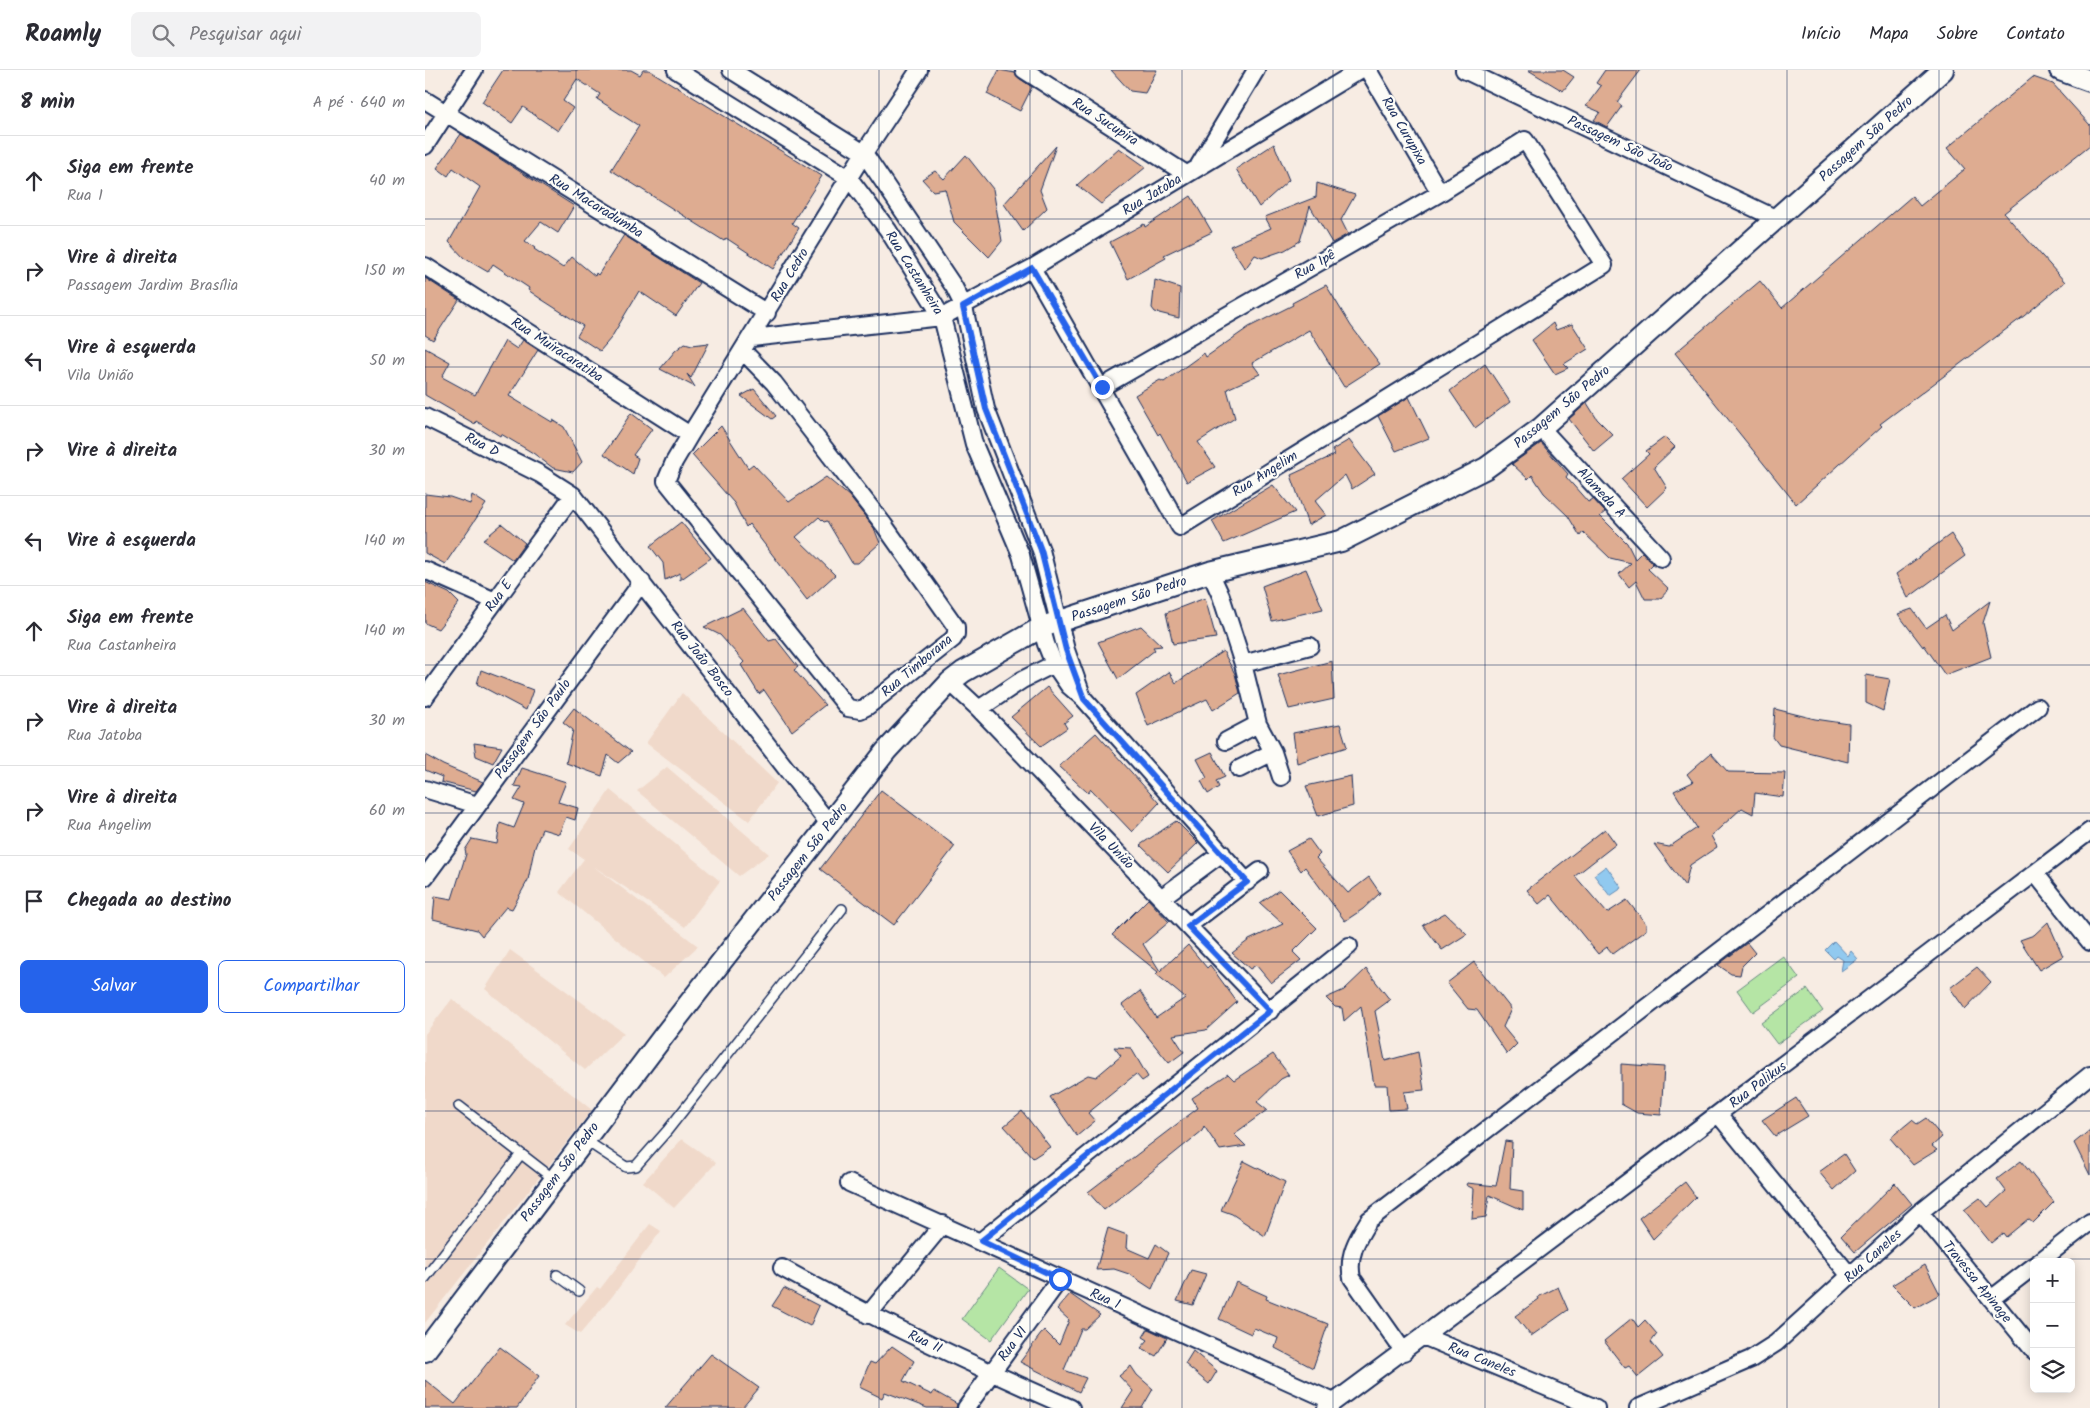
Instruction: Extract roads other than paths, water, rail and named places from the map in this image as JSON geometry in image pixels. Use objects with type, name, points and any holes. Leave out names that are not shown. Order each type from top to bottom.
[{"type":"street","points":[[425,146],[474,70]]},
{"type":"street","name":"Rua Castanheira","points":[[677,70],[849,178],[888,230],[942,317],[974,444],[1051,624]]},
{"type":"street","name":"Rua Castanheira","points":[[731,70],[864,154],[954,287],[963,307],[986,409],[1041,550],[1051,624]]},
{"type":"street","name":"Rua Cedro","points":[[666,481],[674,462],[690,434],[767,313],[864,154],[919,70]]},
{"type":"street","name":"Rua Sucupira","points":[[1024,70],[1192,171]]},
{"type":"street","points":[[1192,171],[1256,70]]},
{"type":"street","name":"Rua Jatoba","points":[[747,344],[942,317],[1032,268],[1360,70]]},
{"type":"street","name":"Rua Curupixa","points":[[1368,70],[1440,193]]},
{"type":"street","name":"Passagem São João","points":[[1464,70],[1777,219]]},
{"type":"street","points":[[2060,70],[2090,81]]},
{"type":"street","name":"Passagem São Pedro","points":[[425,1351],[585,1140],[886,751],[950,682],[963,672],[1051,624],[1210,572],[1341,541],[1486,468],[1541,428],[1616,368],[1936,72]]},
{"type":"street","name":"Rua Macaradumba","points":[[425,100],[767,313]]},
{"type":"street","name":"Rua Ipê","points":[[1102,387],[1440,193],[1525,140],[1604,265]]},
{"type":"street","name":"Rua Angelim","points":[[1032,268],[1102,387],[1180,527],[1604,265]]},
{"type":"street","name":"Rua Muiracaratiba","points":[[425,266],[690,434]]},
{"type":"street","name":"Rua Timborana","points":[[666,481],[847,708],[860,710],[869,706],[953,639],[956,634],[956,627],[951,618],[884,525],[774,383],[747,344]]},
{"type":"street","name":"Rua D","points":[[425,416],[540,474],[573,495]]},
{"type":"street","name":"Alameda A","points":[[1541,428],[1661,558]]},
{"type":"street","name":"Rua João Bosco","points":[[573,495],[830,824]]},
{"type":"street","name":"Rua E","points":[[425,697],[573,495]]},
{"type":"street","points":[[1021,555],[1041,550]]},
{"type":"street","points":[[425,570],[495,601]]},
{"type":"street","points":[[1210,572],[1221,596],[1243,664],[1258,724],[1273,752],[1281,777]]},
{"type":"street","name":"Passagem São Paulo","points":[[425,877],[642,582]]},
{"type":"street","points":[[1051,624],[1054,664],[1069,686],[1084,699],[1247,882]]},
{"type":"street","points":[[1051,624],[1066,650],[1084,699]]},
{"type":"street","points":[[1243,664],[1310,646]]},
{"type":"street","points":[[979,709],[1023,680],[1054,664]]},
{"type":"street","name":"Vila União","points":[[950,682],[979,709],[1270,1011]]},
{"type":"street","points":[[1404,1352],[1352,1278],[1350,1267],[1351,1254],[1357,1238],[1369,1220],[2038,706]]},
{"type":"street","points":[[1227,741],[1258,724]]},
{"type":"street","points":[[1239,769],[1273,752]]},
{"type":"street","points":[[425,789],[477,805]]},
{"type":"street","name":"Rua Palikus","points":[[1330,1405],[1404,1352],[1719,1115],[2090,831]]},
{"type":"street","points":[[1161,898],[1222,853]]},
{"type":"street","points":[[1188,926],[1260,871]]},
{"type":"street","points":[[2035,873],[2090,942]]},
{"type":"street","points":[[981,1241],[1349,946]]},
{"type":"street","name":"Rua Caneles","points":[[1638,1408],[1751,1359],[1776,1343],[1921,1212],[2090,1075]]},
{"type":"street","points":[[1719,1115],[1850,1276]]},
{"type":"street","name":"Rua 1","points":[[849,1183],[981,1241],[1330,1405]]},
{"type":"street","name":"Travessa Apinage","points":[[1921,1212],[2032,1348]]},
{"type":"street","points":[[2044,1258],[2090,1222]]},
{"type":"street","points":[[868,1315],[943,1224]]},
{"type":"street","name":"Rua II","points":[[782,1268],[868,1315],[992,1374],[1071,1408]]},
{"type":"street","points":[[1991,1299],[2030,1269]]},
{"type":"street","name":"Rua VI","points":[[966,1408],[1060,1279]]},
{"type":"street","name":"Rua Caneles","points":[[1423,1336],[1596,1408]]},
{"type":"lane","points":[[585,1140],[626,1167],[636,1166],[667,1131],[842,909]]},
{"type":"lane","points":[[459,1106],[555,1180]]},
{"type":"lane","points":[[425,1278],[521,1154]]},
{"type":"lane","points":[[557,1275],[579,1291]]},
{"type":"water","points":[[1606,866],[1622,888],[1610,896],[1594,875]]},
{"type":"water","points":[[1834,941],[1848,956],[1851,951],[1858,959],[1841,971],[1843,960],[1837,956],[1834,959],[1825,950]]}]
